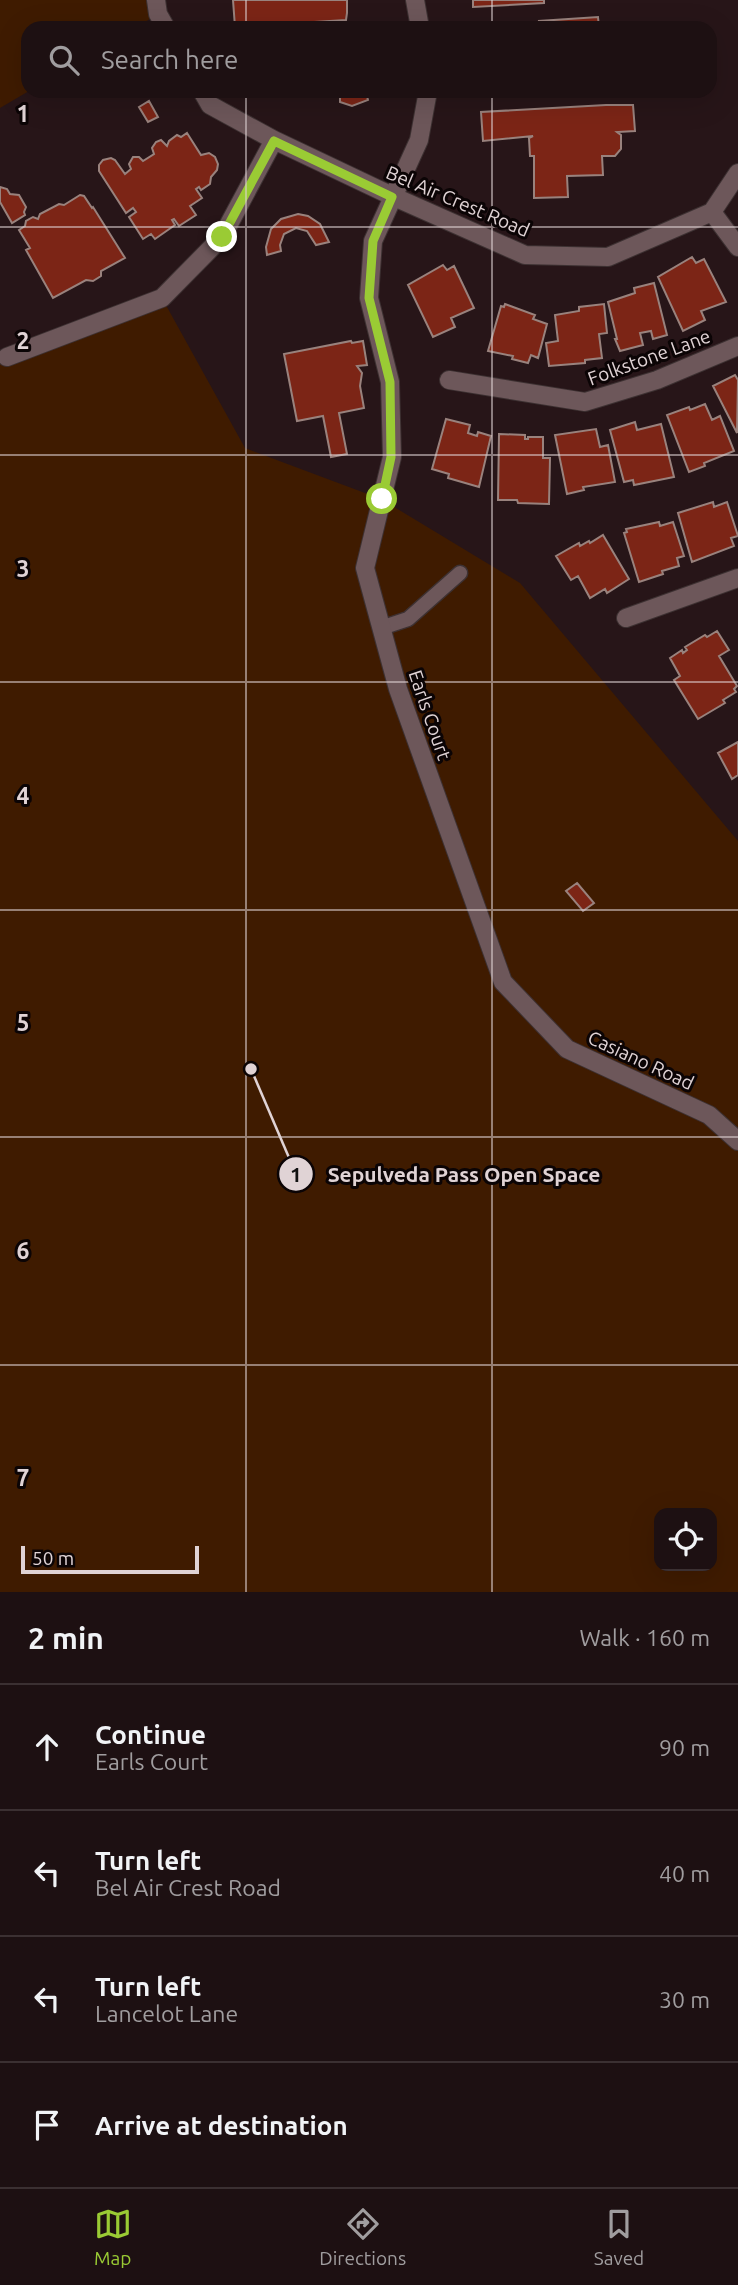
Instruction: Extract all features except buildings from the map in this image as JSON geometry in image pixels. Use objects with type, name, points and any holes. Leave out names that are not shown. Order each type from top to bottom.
[{"type":"street","points":[[156,0],[162,21]]},
{"type":"street","points":[[415,0],[419,21]]},
{"type":"street","name":"Bel Air Crest Road","points":[[206,98],[210,105],[274,141],[392,197],[526,254],[608,257],[712,212]]},
{"type":"street","name":"Earls Court","points":[[427,98],[419,140],[373,241],[369,298],[390,382],[391,457],[365,568],[398,688],[503,982]]},
{"type":"street","points":[[7,357],[162,298],[222,237],[274,141]]},
{"type":"street","points":[[738,173],[712,212],[738,247]]},
{"type":"street","name":"Folkstone Lane","points":[[449,380],[585,402],[657,380],[738,346]]},
{"type":"street","points":[[626,618],[738,578]]},
{"type":"street","name":"Casiano Road","points":[[503,982],[566,1049],[709,1115],[738,1140]]},
{"type":"lane","points":[[381,628],[408,619],[460,573]]},
{"type":"shaded area","points":[[0,0],[156,0],[158,14],[146,21],[21,21],[21,96],[0,108]]},
{"type":"shaded area","points":[[162,298],[245,448],[381,499],[520,583],[738,841],[738,1592],[0,1592],[0,360]]},
{"type":"place","name":"Sepulveda Pass Open Space","points":[[251,1069]]},
{"type":"route","points":[[222,237],[274,141],[392,197],[373,241],[369,298],[390,382],[391,457],[382,499]]}]
